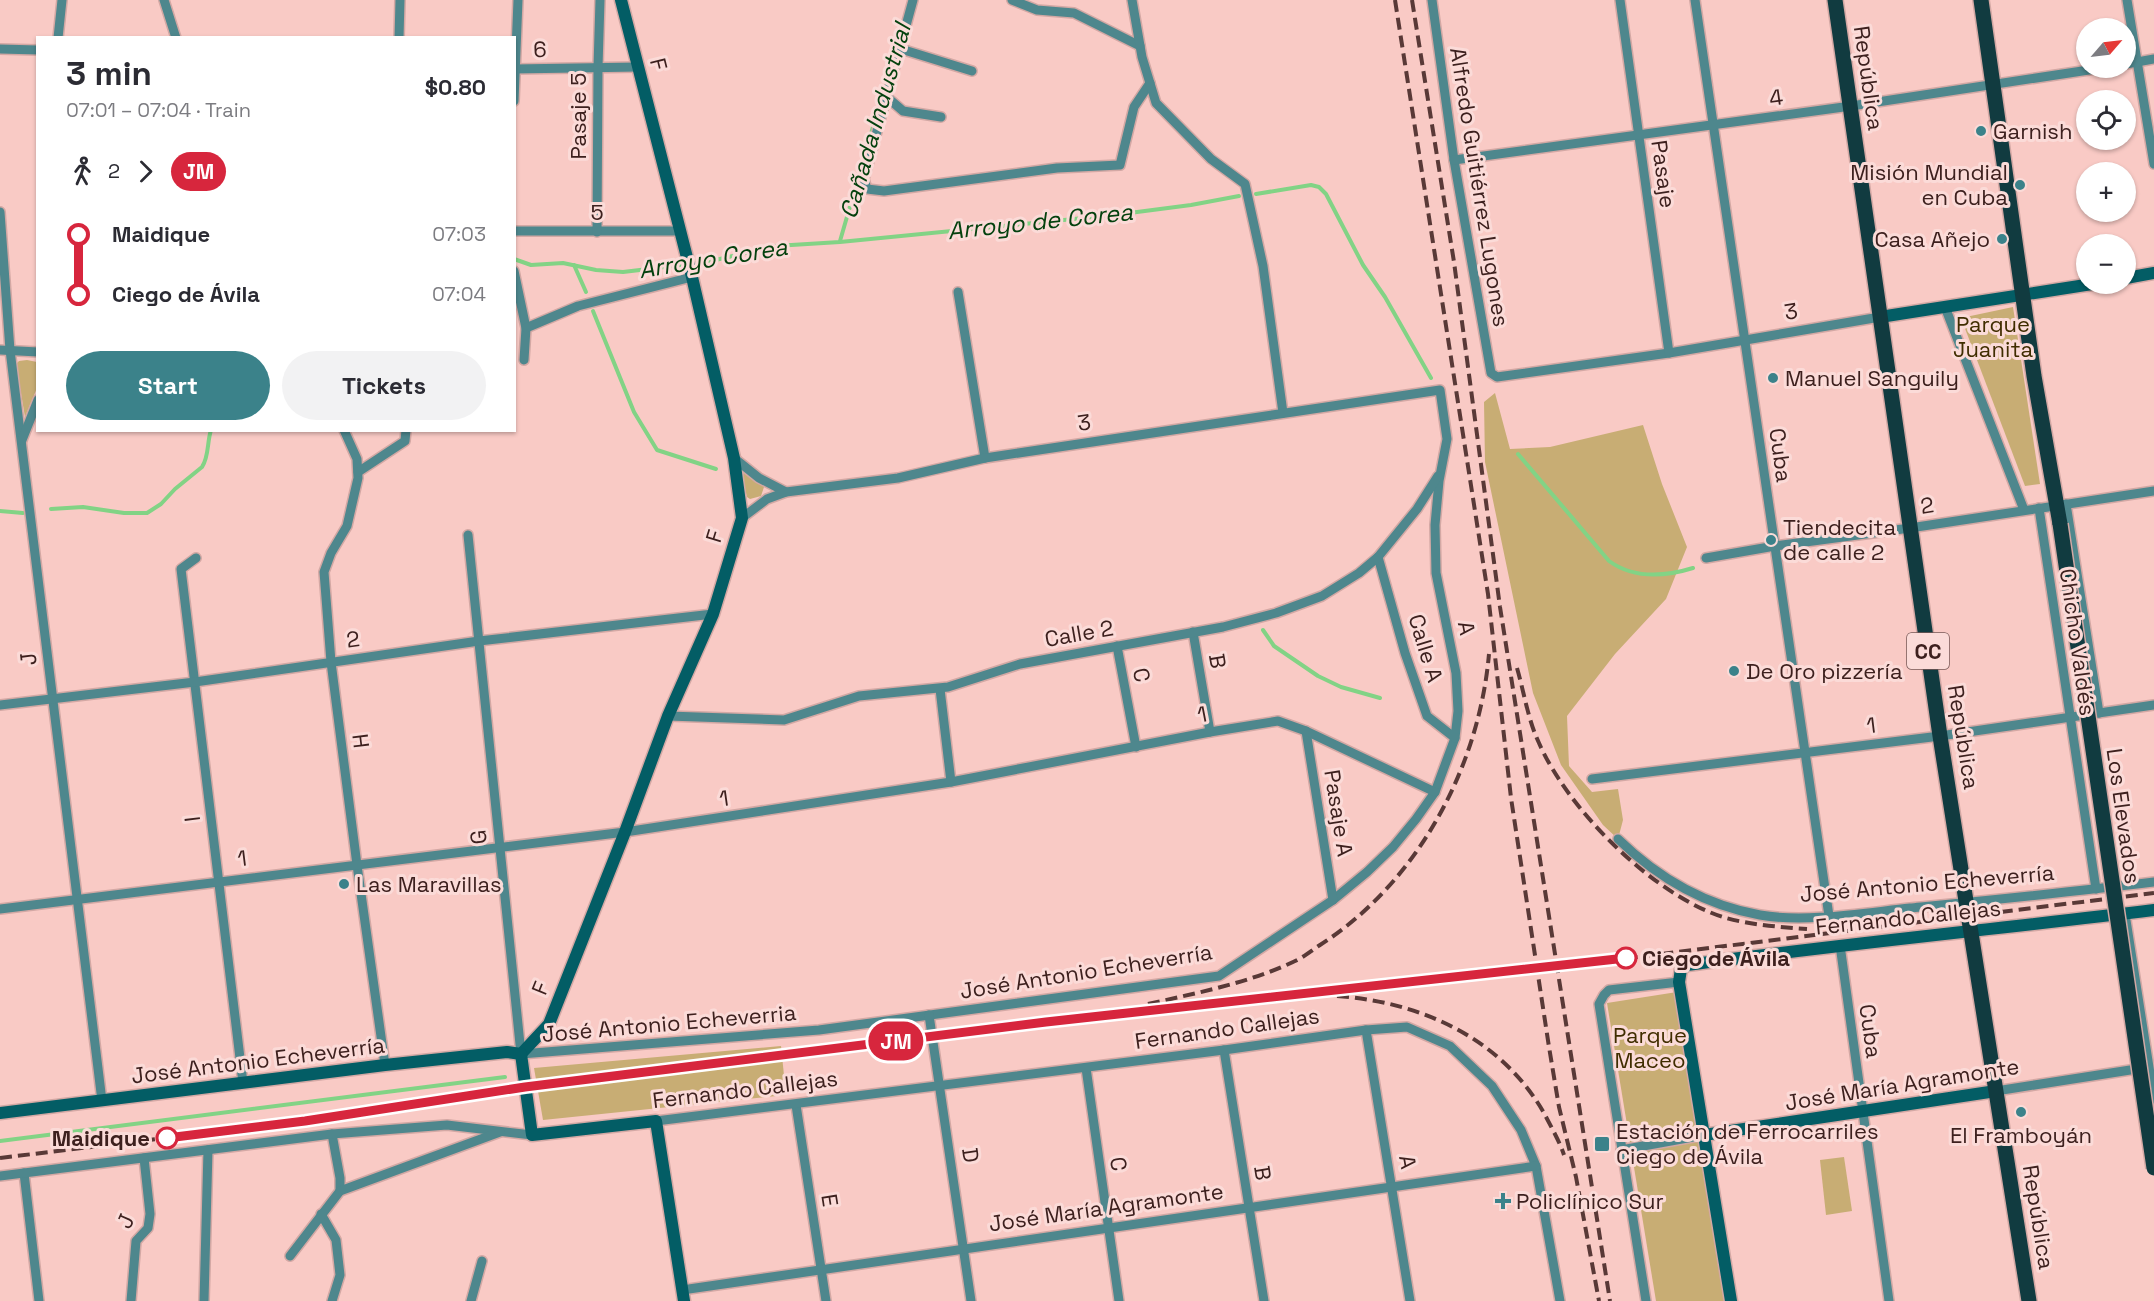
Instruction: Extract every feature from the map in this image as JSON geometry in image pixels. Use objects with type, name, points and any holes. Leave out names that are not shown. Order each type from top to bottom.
[{"type":"main road","name":"República","points":[[1835,0],[1940,736],[2029,1301]]},
{"type":"main road","name":"Los Elevados","points":[[1982,0],[2022,295],[2061,505],[2060,524],[2154,1168]]},
{"type":"street","points":[[58,36],[62,0]]},
{"type":"street","points":[[164,0],[175,36]]},
{"type":"street","points":[[399,36],[400,0]]},
{"type":"street","points":[[516,46],[518,0]]},
{"type":"street","name":"Pasaje 5","points":[[597,232],[600,0]]},
{"type":"street","name":"F","points":[[521,1054],[549,1024],[668,716],[712,614],[742,518],[734,458],[692,278],[678,231],[621,0]]},
{"type":"street","points":[[913,0],[864,179],[867,189],[884,191],[1058,168],[1120,165],[1134,107],[1150,82]]},
{"type":"street","points":[[1012,0],[1037,10],[1074,13],[1140,46]]},
{"type":"street","points":[[1132,0],[1140,46],[1156,103],[1211,159],[1245,184],[1263,266],[1283,413]]},
{"type":"street","name":"Alfredo Guitiérrez Lugones","points":[[1432,0],[1454,160],[1487,357],[1491,373],[1497,377]]},
{"type":"street","name":"Pasaje","points":[[1620,0],[1669,353]]},
{"type":"street","name":"Cuba","points":[[1695,0],[1829,916]]},
{"type":"street","points":[[2127,0],[2154,164]]},
{"type":"street","points":[[0,49],[36,50]]},
{"type":"street","points":[[901,49],[972,71]]},
{"type":"street","points":[[2137,62],[2154,59]]},
{"type":"street","name":"6","points":[[516,69],[638,67]]},
{"type":"street","name":"4","points":[[1454,160],[1851,106],[2076,72]]},
{"type":"street","points":[[888,98],[903,111],[941,117]]},
{"type":"street","name":"J","points":[[0,212],[5,350],[21,442],[102,1101]]},
{"type":"street","name":"5","points":[[516,231],[678,231]]},
{"type":"street","points":[[2136,276],[2154,273]]},
{"type":"street","points":[[526,328],[578,306],[692,278]]},
{"type":"street","points":[[516,280],[526,328],[524,360]]},
{"type":"street","name":"3","points":[[1497,377],[1669,353],[2076,287]]},
{"type":"street","points":[[958,292],[985,458]]},
{"type":"street","points":[[1945,307],[2024,510]]},
{"type":"street","points":[[5,350],[36,352]]},
{"type":"street","name":"3","points":[[742,518],[767,499],[786,492],[898,478],[985,458],[1440,390]]},
{"type":"street","name":"A","points":[[1435,792],[1455,738],[1458,711],[1456,673],[1436,573],[1435,525],[1447,439],[1440,390]]},
{"type":"street","points":[[21,442],[36,405]]},
{"type":"street","name":"H","points":[[345,432],[357,459],[358,478],[347,526],[331,553],[324,572],[331,662],[386,1065]]},
{"type":"street","points":[[358,472],[405,441],[406,432]]},
{"type":"street","points":[[734,458],[759,478],[786,492]]},
{"type":"street","name":"Calle 2","points":[[668,716],[784,720],[859,696],[940,689],[1020,664],[1238,624],[1276,613],[1322,596],[1359,573],[1378,557],[1417,509],[1442,469]]},
{"type":"street","name":"2","points":[[1706,558],[2154,491]]},
{"type":"street","name":"Chicho Valdés","points":[[2061,505],[2099,713]]},
{"type":"street","name":"Chicho Valdés","points":[[2039,508],[2096,889]]},
{"type":"street","name":"G","points":[[468,535],[521,1054],[532,1135]]},
{"type":"street","name":"Calle A","points":[[1378,557],[1405,653],[1427,716],[1455,738]]},
{"type":"street","name":"I","points":[[196,558],[181,569],[243,1083]]},
{"type":"street","name":"2","points":[[0,705],[195,682],[479,641],[712,614]]},
{"type":"street","name":"B","points":[[1193,632],[1210,732]]},
{"type":"street","name":"C","points":[[1117,646],[1137,747]]},
{"type":"street","points":[[940,689],[951,782]]},
{"type":"street","name":"1","points":[[1592,778],[1940,736],[2154,705]]},
{"type":"street","name":"1","points":[[0,909],[625,832],[951,782],[1278,721],[1306,731],[1435,792]]},
{"type":"street","name":"Pasaje A","points":[[1306,731],[1333,900]]},
{"type":"street","name":"José Antonio Echeverría","points":[[819,1030],[1219,976],[1333,900],[1367,872],[1393,847],[1435,792]]},
{"type":"street","name":"José Antonio Echeverría","points":[[1618,839],[1656,872],[1690,893],[1728,908],[1763,916],[1829,916],[2154,882]]},
{"type":"street","name":"Fernando Callejas","points":[[1679,982],[1681,969],[1687,965],[1840,945],[2154,910]]},
{"type":"street","points":[[2125,914],[2152,1066],[2154,1099]]},
{"type":"street","name":"Cuba","points":[[1840,945],[1889,1301]]},
{"type":"street","points":[[1646,1301],[1599,1004],[1610,990],[1679,982],[1731,1301]]},
{"type":"street","name":"D","points":[[929,1015],[941,1084],[971,1301]]},
{"type":"street","name":"Fernando Callejas","points":[[0,1176],[332,1134],[447,1125],[532,1135],[796,1105],[941,1084],[1086,1068],[1366,1030],[1407,1027],[1450,1046],[1492,1086],[1521,1130],[1536,1166],[1560,1301]]},
{"type":"street","name":"José Antonio Echeverria","points":[[521,1054],[819,1030]]},
{"type":"street","name":"A","points":[[1366,1030],[1410,1301]]},
{"type":"street","name":"B","points":[[1224,1050],[1264,1301]]},
{"type":"street","name":"José Antonio Echeverría","points":[[0,1113],[386,1065],[507,1052],[521,1054]]},
{"type":"street","name":"José María Agramonte","points":[[1621,1150],[1704,1135],[2152,1066]]},
{"type":"street","name":"C","points":[[1086,1068],[1119,1301]]},
{"type":"street","name":"E","points":[[796,1105],[826,1301]]},
{"type":"street","points":[[656,1121],[683,1295]]},
{"type":"street","points":[[290,1256],[340,1191],[504,1130]]},
{"type":"street","points":[[332,1134],[340,1178],[340,1191]]},
{"type":"street","points":[[204,1301],[208,1150]]},
{"type":"street","name":"J","points":[[131,1301],[136,1241],[148,1228],[150,1214],[144,1158]]},
{"type":"street","name":"José María Agramonte","points":[[683,1295],[821,1270],[1536,1166]]},
{"type":"street","points":[[24,1173],[39,1301]]},
{"type":"street","points":[[321,1214],[336,1240],[340,1275],[332,1301]]},
{"type":"street","points":[[471,1301],[482,1261]]},
{"type":"green space","name":"Parque Juanita","points":[[2013,307],[2040,484],[2025,486],[1961,318]]},
{"type":"green space","points":[[19,361],[36,362],[36,390],[25,417],[16,364]]},
{"type":"green space","points":[[1495,393],[1510,449],[1550,447],[1643,425],[1662,484],[1687,547],[1666,599],[1615,654],[1567,716],[1569,766],[1592,792],[1618,789],[1623,820],[1618,839],[1603,825],[1561,765],[1533,693],[1485,462],[1484,402]]},
{"type":"green space","points":[[744,472],[763,484],[761,496],[750,499],[747,497],[742,477]]},
{"type":"green space","name":"Parque Maceo","points":[[1677,992],[1727,1301],[1656,1301],[1607,1003]]},
{"type":"green space","points":[[781,1046],[786,1095],[543,1120],[534,1068]]},
{"type":"green space","points":[[1844,1157],[1852,1211],[1826,1215],[1820,1160]]},
{"type":"waterway","name":"Cañada Industrial","points":[[840,241],[881,99]]},
{"type":"waterway","name":"Arroyo de Corea","points":[[1256,194],[1311,185],[1319,187],[1326,194],[1363,265],[1385,297],[1431,378]]},
{"type":"waterway","name":"Arroyo de Corea","points":[[516,260],[531,265],[563,263],[596,270],[623,272],[707,262],[775,246],[840,242],[1114,215],[1239,196]]},
{"type":"waterway","points":[[574,265],[586,292]]},
{"type":"waterway","points":[[593,311],[634,412],[657,450],[716,469]]},
{"type":"waterway","name":"Arroyo Corea","points":[[51,509],[83,507],[124,513],[147,513],[161,504],[202,467],[206,459],[211,432]]},
{"type":"waterway","name":"Arroyo de Corea","points":[[1518,454],[1609,561],[1629,571],[1650,575],[1693,568]]},
{"type":"waterway","points":[[0,511],[23,513]]},
{"type":"waterway","points":[[1263,630],[1274,646],[1318,676],[1341,687],[1380,698]]},
{"type":"waterway","points":[[0,1141],[505,1077]]},
{"type":"railway","points":[[1395,0],[1488,594],[1511,798],[1549,1047],[1599,1301]]},
{"type":"railway","points":[[1412,0],[1454,262],[1500,607],[1610,1301]]},
{"type":"railway","points":[[1148,1004],[1240,982],[1297,960],[1355,919],[1386,889],[1413,856],[1437,819],[1457,780],[1472,739],[1483,697],[1489,654]]},
{"type":"railway","points":[[1517,668],[1532,725],[1552,769],[1570,796],[1617,848],[1643,871],[1699,907],[1726,918],[1807,929]]},
{"type":"railway","points":[[0,1158],[305,1121],[525,1087],[1069,1020],[1556,967],[2154,893]]},
{"type":"railway","points":[[1337,996],[1399,1006],[1456,1029],[1482,1045],[1505,1064],[1526,1087],[1544,1113],[1564,1155]]},
{"type":"train","name":"JM","points":[[167,1138],[305,1121],[525,1087],[1046,1022],[1626,958]]},
{"type":"place","name":"Garnish","points":[[1981,131]]},
{"type":"place","name":"Misión Mundial en Cuba","points":[[2020,185]]},
{"type":"place","name":"Casa Añejo","points":[[2002,239]]},
{"type":"place","name":"Manuel Sanguily","points":[[1773,378]]},
{"type":"place","name":"Tiendecita de calle 2","points":[[1771,540]]},
{"type":"place","name":"De Oro pizzería","points":[[1734,671]]},
{"type":"place","name":"Las Maravillas","points":[[344,884]]},
{"type":"place","name":"Ciego de Ávila","points":[[1626,958]]},
{"type":"place","name":"El Framboyán","points":[[2021,1112]]},
{"type":"place","name":"Maidique","points":[[167,1138]]},
{"type":"place","name":"Estación de Ferrocarriles Ciego de Ávila","points":[[1602,1144]]},
{"type":"place","name":"Policlínico Sur","points":[[1503,1201]]}]
